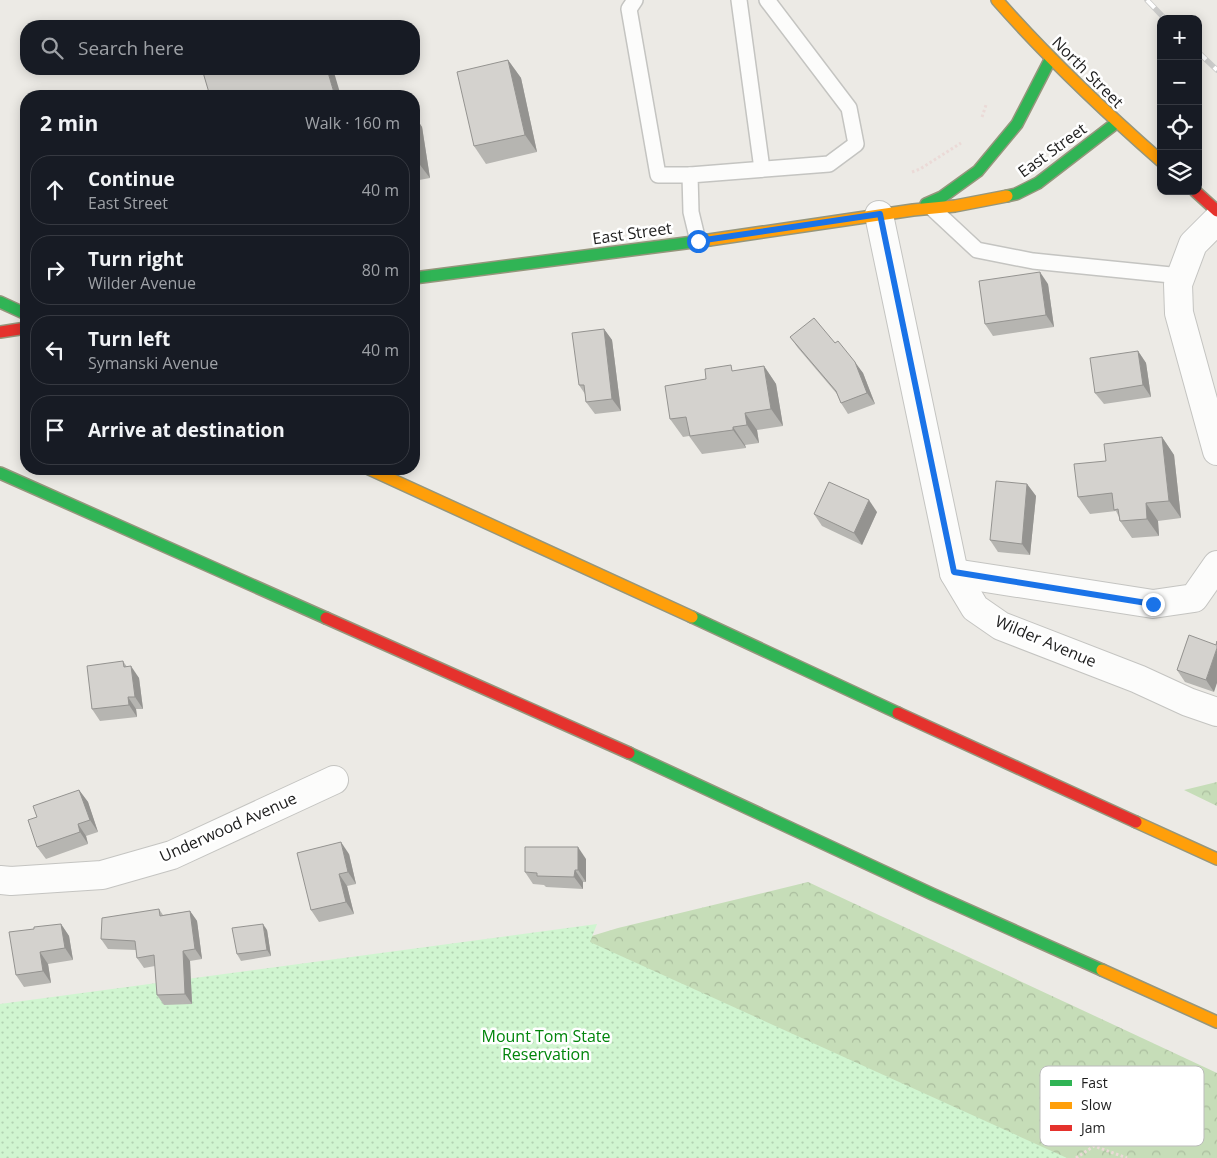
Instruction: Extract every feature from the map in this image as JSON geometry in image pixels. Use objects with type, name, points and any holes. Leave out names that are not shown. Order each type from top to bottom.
[{"type":"main road","name":"North Street","points":[[997,0],[1051,58],[1116,122],[1157,158]]},
{"type":"main road","name":"East Street","points":[[914,210],[942,197],[978,171],[1017,124],[1051,58]]},
{"type":"main road","name":"East Street","points":[[420,277],[698,241],[880,214],[933,209],[1016,194],[1038,183],[1116,122]]},
{"type":"main road","points":[[1200,195],[1217,210]]},
{"type":"main road","points":[[0,302],[20,311]]},
{"type":"main road","points":[[0,332],[20,329]]},
{"type":"main road","points":[[0,473],[663,768],[932,894],[1217,1022]]},
{"type":"main road","points":[[381,475],[1217,859]]},
{"type":"street","name":"Wilder Avenue","points":[[880,214],[954,572],[975,608],[1001,626],[1217,712]]},
{"type":"street","points":[[1217,220],[1193,244],[1178,284],[1179,313],[1217,451]]},
{"type":"street","points":[[954,572],[1153,604],[1194,598],[1217,565]]},
{"type":"street","name":"Underwood Avenue","points":[[0,880],[10,881],[102,874],[172,855],[334,780]]},
{"type":"lane","points":[[635,0],[629,9],[658,175],[690,175],[830,164],[856,144],[849,108],[767,0]]},
{"type":"lane","points":[[739,0],[762,169]]},
{"type":"lane","points":[[690,175],[691,212],[698,241]]},
{"type":"lane","points":[[933,209],[977,250],[1033,261],[1181,276]]},
{"type":"path","points":[[981,121],[986,105]]},
{"type":"path","points":[[912,172],[920,169],[965,140]]},
{"type":"path","points":[[1076,1158],[1094,1146],[1127,1158]]},
{"type":"green space","points":[[1217,782],[1217,806],[1184,790]]},
{"type":"green space","name":"Mount Tom State Reservation","points":[[808,882],[1202,1066],[1040,1066],[1040,1146],[1204,1146],[1204,1067],[1217,1073],[1217,1158],[0,1158],[346,1010],[618,928]]},
{"type":"green space","name":"Mount Tom State Reservation","points":[[597,924],[590,942],[1067,1158],[0,1158],[0,1004]]},
{"type":"building","points":[[508,60],[525,135],[474,146],[457,72]]},
{"type":"building","points":[[204,75],[329,75],[333,90],[208,90]]},
{"type":"building","points":[[1040,272],[1046,315],[985,324],[979,281]]},
{"type":"building","points":[[814,318],[835,343],[838,341],[855,362],[867,393],[841,403],[836,391],[790,337]]},
{"type":"building","points":[[604,329],[612,399],[586,402],[584,385],[579,385],[572,333]]},
{"type":"building","points":[[1138,351],[1143,385],[1095,393],[1090,358]]},
{"type":"building","points":[[731,365],[732,371],[764,366],[771,409],[745,413],[747,425],[733,427],[733,430],[690,436],[686,417],[670,419],[665,386],[706,379],[705,369]]},
{"type":"building","points":[[1162,437],[1169,501],[1146,503],[1147,519],[1120,521],[1118,509],[1114,510],[1112,493],[1078,497],[1074,464],[1106,461],[1104,444]]},
{"type":"building","points":[[996,481],[1027,484],[1022,544],[990,540]]},
{"type":"building","points":[[829,482],[869,500],[854,533],[814,514]]},
{"type":"building","points":[[1189,635],[1216,645],[1217,641],[1217,648],[1206,680],[1177,670]]},
{"type":"building","points":[[123,661],[124,667],[131,666],[135,697],[128,697],[129,705],[92,709],[87,666]]},
{"type":"building","points":[[79,790],[90,820],[78,824],[80,832],[37,847],[28,820],[37,817],[33,806]]},
{"type":"building","points":[[341,842],[348,872],[339,874],[346,902],[311,910],[297,853]]},
{"type":"building","points":[[525,847],[578,847],[578,870],[575,870],[574,877],[537,876],[537,873],[525,872]]},
{"type":"building","points":[[159,909],[160,916],[190,911],[195,949],[183,951],[185,994],[157,995],[154,955],[137,958],[135,941],[101,939],[102,918]]},
{"type":"building","points":[[61,924],[65,948],[40,952],[43,971],[16,975],[9,932]]},
{"type":"building","points":[[263,924],[267,950],[237,954],[232,928]]},
{"type":"railway","points":[[1147,0],[1161,15]]},
{"type":"railway","points":[[1202,56],[1217,70]]},
{"type":"traffic: fast","points":[[926,204],[942,197],[978,171],[1017,124],[1051,58]]},
{"type":"traffic: fast","points":[[1007,196],[1016,194],[1038,183],[1116,123]]},
{"type":"traffic: fast","points":[[420,277],[709,240]]},
{"type":"traffic: fast","points":[[0,302],[20,311]]},
{"type":"traffic: fast","points":[[0,473],[326,618]]},
{"type":"traffic: fast","points":[[692,617],[898,713]]},
{"type":"traffic: fast","points":[[629,753],[932,894],[1102,970]]},
{"type":"traffic: slow","points":[[997,0],[1076,83],[1157,157]]},
{"type":"traffic: slow","points":[[709,240],[913,210],[955,206],[1007,196]]},
{"type":"traffic: slow","points":[[382,475],[692,617]]},
{"type":"traffic: slow","points":[[1136,822],[1217,859]]},
{"type":"traffic: slow","points":[[1102,970],[1217,1022]]},
{"type":"traffic: jam","points":[[1199,195],[1217,211]]},
{"type":"traffic: jam","points":[[0,332],[20,329]]},
{"type":"traffic: jam","points":[[326,618],[629,753]]},
{"type":"traffic: jam","points":[[898,713],[1136,822]]},
{"type":"route","points":[[698,241],[880,214],[954,572],[1153,604]]}]
